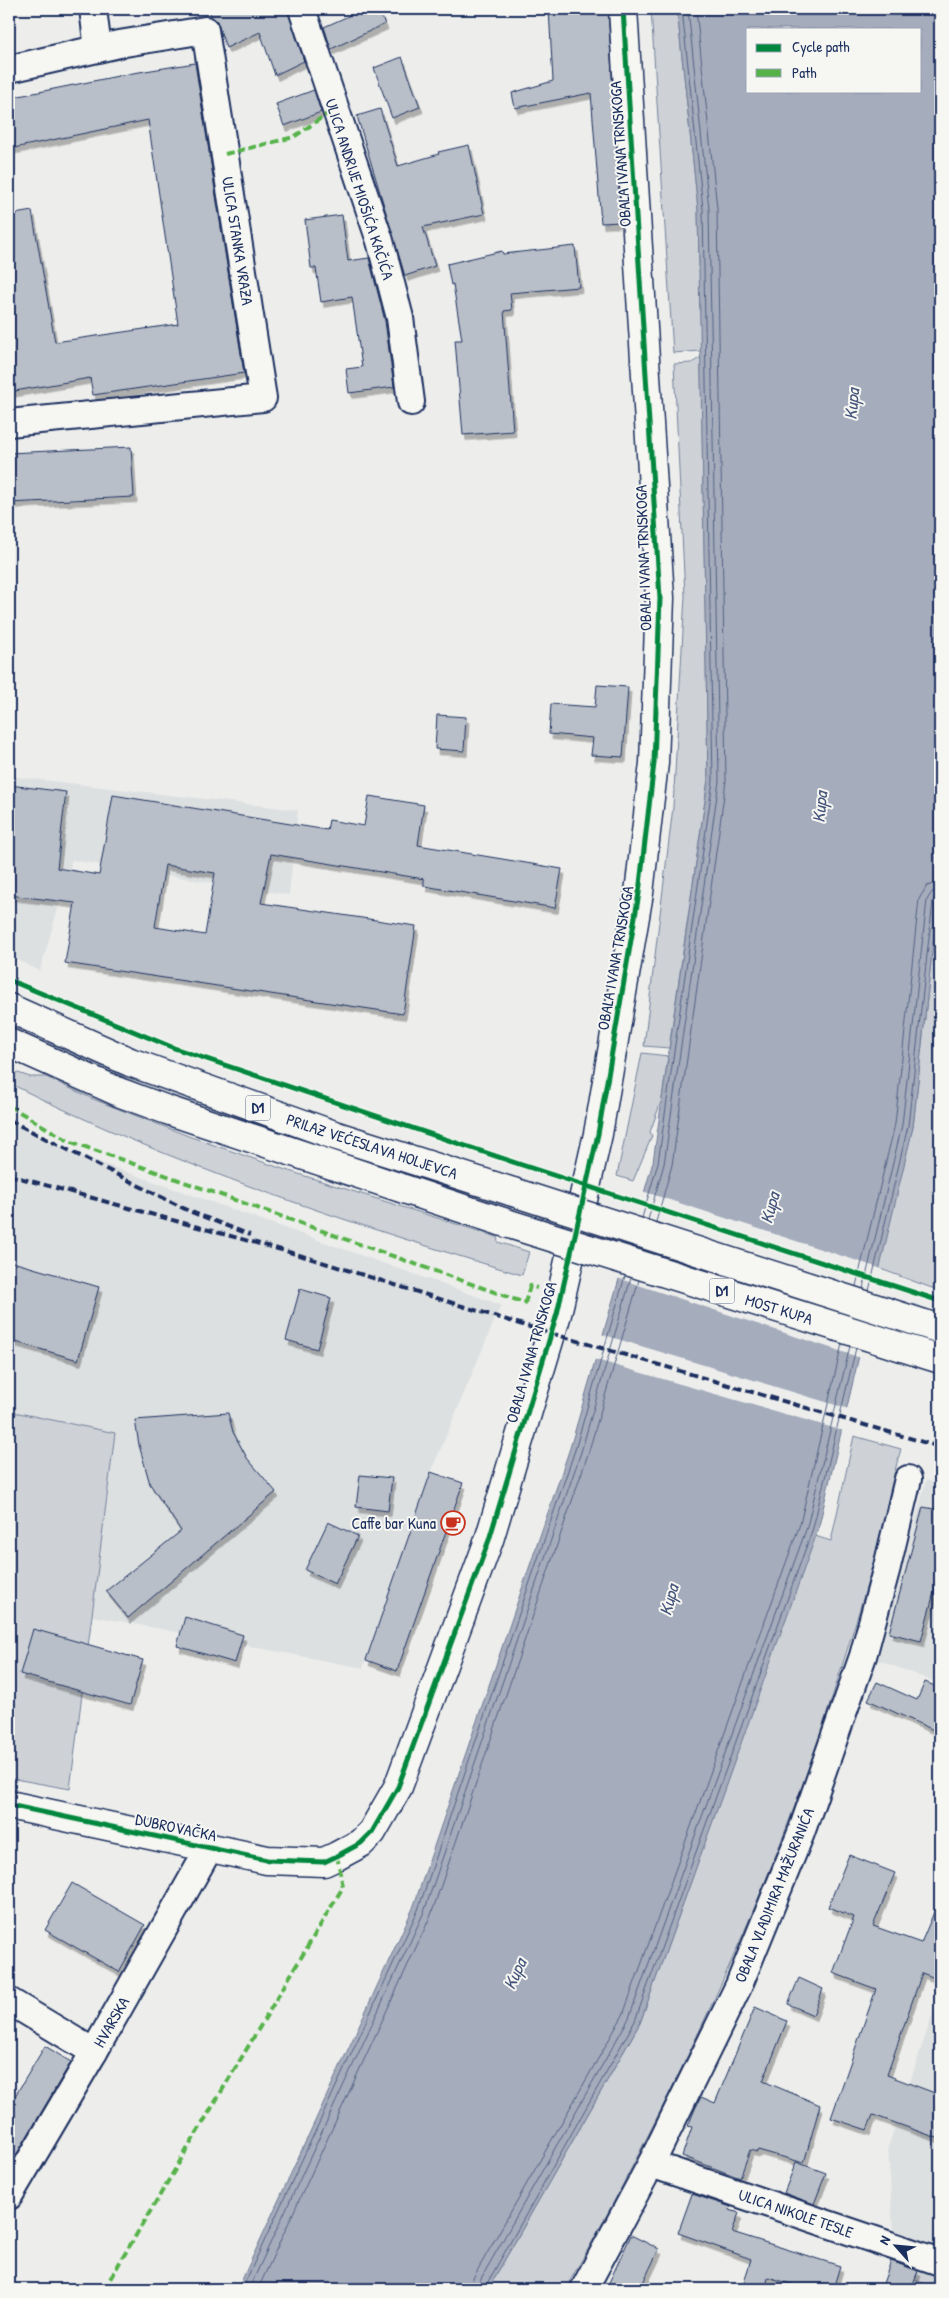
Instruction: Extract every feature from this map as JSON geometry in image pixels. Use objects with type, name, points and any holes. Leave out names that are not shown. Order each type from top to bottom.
[{"type":"main road","name":"OBALA IVANA TRNSKOGA","points":[[337,1856],[360,1843],[372,1832],[398,1787],[489,1540],[557,1314],[598,1134],[639,893],[654,763],[660,598],[623,9]]},
{"type":"main road","name":"PRILAZ VEĆESLAVA HOLJEVCA","points":[[9,1008],[130,1062],[337,1136],[514,1192]]},
{"type":"main road","name":"PRILAZ VEĆESLAVA HOLJEVCA","points":[[9,1043],[103,1086],[167,1110],[503,1222]]},
{"type":"main road","name":"MOST KUPA","points":[[514,1192],[940,1329]]},
{"type":"main road","name":"MOST KUPA","points":[[503,1222],[940,1359]]},
{"type":"main road","name":"DUBROVAČKA","points":[[9,1805],[267,1860],[324,1862],[337,1856]]},
{"type":"street","points":[[94,9],[98,49]]},
{"type":"street","name":"ULICA ANDRIJE MIOŠIĆA KAČIĆA","points":[[302,9],[380,241],[400,318],[411,402]]},
{"type":"street","name":"ULICA STANKA VRAZA","points":[[9,69],[98,49],[205,30],[263,398],[9,423]]},
{"type":"street","name":"OBALA VLADIMIRA MAŽURANIĆA","points":[[584,2289],[651,2164],[739,1985],[801,1833],[862,1656],[887,1567],[908,1480]]},
{"type":"street","name":"HVARSKA","points":[[9,2196],[94,2052],[210,1847]]},
{"type":"street","points":[[9,2001],[94,2052]]},
{"type":"street","name":"ULICA NIKOLE TESLE","points":[[651,2164],[940,2262]]},
{"type":"shaded area","points":[[651,9],[677,9],[698,209],[701,351],[673,353]]},
{"type":"shaded area","points":[[701,357],[708,780],[669,1048],[644,1046],[673,807],[685,596],[674,364],[692,363]]},
{"type":"shaded area","points":[[9,776],[298,810],[289,895],[72,860],[40,971],[9,956]]},
{"type":"shaded area","points":[[940,879],[940,1291],[878,1268],[913,1127]]},
{"type":"shaded area","points":[[9,1024],[216,1109],[344,1152],[348,1155],[346,1158],[176,1099],[9,1029]]},
{"type":"shaded area","points":[[642,1053],[668,1056],[662,1099],[650,1132],[652,1136],[633,1181],[617,1176]]},
{"type":"shaded area","points":[[9,1070],[30,1077],[46,1077],[93,1099],[191,1137],[283,1169],[497,1237],[498,1242],[529,1252],[522,1275],[325,1213],[196,1166],[70,1113],[9,1083]]},
{"type":"shaded area","points":[[9,1121],[74,1153],[501,1305],[431,1472],[363,1668],[92,1616],[115,1433],[9,1411]]},
{"type":"shaded area","points":[[9,1411],[115,1433],[70,1789],[9,1778]]},
{"type":"shaded area","points":[[854,1436],[901,1449],[869,1578],[813,1756],[775,1857],[733,1957],[664,2104],[604,2221],[565,2289],[488,2289],[640,2023],[815,1536],[831,1541]]},
{"type":"shaded area","points":[[926,1480],[940,1485],[940,1684],[878,1660]]},
{"type":"shaded area","points":[[940,1992],[940,2247],[893,2231],[888,2147]]},
{"type":"shaded area","points":[[894,2255],[940,2272],[940,2289],[915,2280],[918,2271],[892,2261]]},
{"type":"water","name":"Kupa","points":[[677,9],[940,9],[940,879],[913,1127],[818,1530],[640,2023],[488,2289],[236,2289],[241,2282],[413,1908],[570,1448],[653,1162],[708,780],[698,209]]},
{"type":"pier","points":[[642,1191],[882,1269],[861,1358],[617,1278]]},
{"type":"pier","points":[[601,1334],[849,1409],[844,1431],[593,1359]]},
{"type":"building","points":[[208,9],[287,9],[304,61],[275,75],[260,32],[226,48],[217,21],[212,17]]},
{"type":"building","points":[[364,9],[378,9],[385,24],[331,49],[324,27]]},
{"type":"building","points":[[549,9],[608,9],[621,222],[601,223],[591,93],[515,108],[512,93],[553,81]]},
{"type":"building","points":[[402,57],[420,107],[392,118],[374,68]]},
{"type":"building","points":[[195,63],[244,373],[93,395],[90,378],[9,392],[9,215],[32,211],[55,342],[178,324],[148,120],[9,149],[9,98],[133,73]]},
{"type":"building","points":[[314,90],[321,112],[284,126],[276,104]]},
{"type":"building","points":[[380,109],[398,166],[439,154],[438,152],[469,145],[484,214],[423,227],[435,266],[405,276],[357,116]]},
{"type":"building","points":[[342,215],[348,261],[369,258],[385,321],[394,387],[349,393],[346,369],[362,367],[352,297],[321,302],[316,268],[311,268],[305,220]]},
{"type":"building","points":[[575,246],[579,287],[510,293],[512,310],[504,311],[513,431],[463,435],[455,340],[462,340],[453,284],[451,285],[447,264],[502,251],[503,254]]},
{"type":"building","points":[[131,447],[134,497],[9,503],[9,453]]},
{"type":"building","points":[[597,685],[628,687],[623,757],[591,755],[593,738],[549,734],[551,704],[595,707]]},
{"type":"building","points":[[437,715],[466,717],[464,751],[435,749]]},
{"type":"building","points":[[9,785],[66,792],[57,868],[99,875],[113,795],[327,830],[329,820],[364,826],[369,796],[424,805],[418,845],[562,869],[555,908],[424,886],[424,879],[271,854],[261,903],[416,926],[403,1014],[65,963],[75,903],[9,895]],"holes":[[[165,865],[215,873],[205,935],[155,927]]]},
{"type":"building","points":[[9,1261],[99,1287],[78,1360],[9,1340]]},
{"type":"building","points":[[300,1289],[331,1298],[317,1349],[286,1340]]},
{"type":"building","points":[[228,1413],[233,1432],[247,1458],[276,1492],[128,1618],[106,1591],[181,1531],[150,1484],[139,1445],[135,1420]]},
{"type":"building","points":[[431,1472],[463,1483],[397,1671],[366,1660]]},
{"type":"building","points":[[360,1475],[392,1478],[388,1511],[356,1507]]},
{"type":"building","points":[[923,1507],[940,1510],[940,1581],[937,1581],[921,1641],[889,1633]]},
{"type":"building","points":[[328,1522],[358,1536],[335,1584],[305,1570]]},
{"type":"building","points":[[185,1617],[243,1635],[235,1663],[177,1646]]},
{"type":"building","points":[[33,1629],[143,1660],[130,1705],[20,1674]]},
{"type":"building","points":[[877,1682],[917,1700],[925,1682],[940,1688],[940,1733],[868,1700]]},
{"type":"building","points":[[849,1855],[895,1873],[873,1926],[921,1943],[940,1898],[940,1980],[922,1973],[887,2075],[940,2095],[940,2139],[873,2115],[867,2130],[831,2118],[876,1989],[833,1973],[854,1917],[828,1907]]},
{"type":"building","points":[[72,1883],[145,1925],[119,1972],[45,1930]]},
{"type":"building","points":[[799,1978],[823,1989],[813,2015],[788,2004]]},
{"type":"building","points":[[755,2007],[787,2021],[763,2081],[820,2105],[804,2163],[758,2150],[757,2152],[750,2150],[740,2178],[682,2156],[692,2127],[688,2126],[695,2109],[701,2097],[715,2103]]},
{"type":"building","points":[[45,2046],[71,2062],[9,2167],[9,2106]]},
{"type":"building","points":[[796,2162],[826,2173],[814,2204],[784,2193]]},
{"type":"building","points":[[692,2194],[731,2207],[730,2210],[739,2213],[732,2232],[840,2266],[833,2289],[808,2289],[768,2277],[766,2289],[742,2289],[751,2259],[678,2233]]},
{"type":"building","points":[[631,2235],[659,2249],[640,2289],[606,2289]]},
{"type":"building","points":[[891,2261],[918,2271],[911,2289],[881,2289]]},
{"type":"railway","points":[[9,1120],[189,1211],[250,1235]]},
{"type":"railway","points":[[9,1175],[296,1254],[523,1325],[940,1447]]},
{"type":"marked path","points":[[225,154],[294,137],[334,109]]},
{"type":"marked path","points":[[9,1106],[69,1141],[525,1303],[530,1286],[537,1288]]},
{"type":"marked path","points":[[104,2289],[343,1887],[337,1856]]},
{"type":"cycle path","points":[[9,1805],[267,1860],[324,1862],[361,1843],[372,1832],[398,1787],[489,1540],[557,1314],[598,1134],[639,893],[654,763],[660,598],[623,9]]},
{"type":"cycle path","points":[[9,980],[174,1048],[522,1165],[940,1301]]},
{"type":"place","name":"Caffe bar Kuna","points":[[453,1523]]}]
